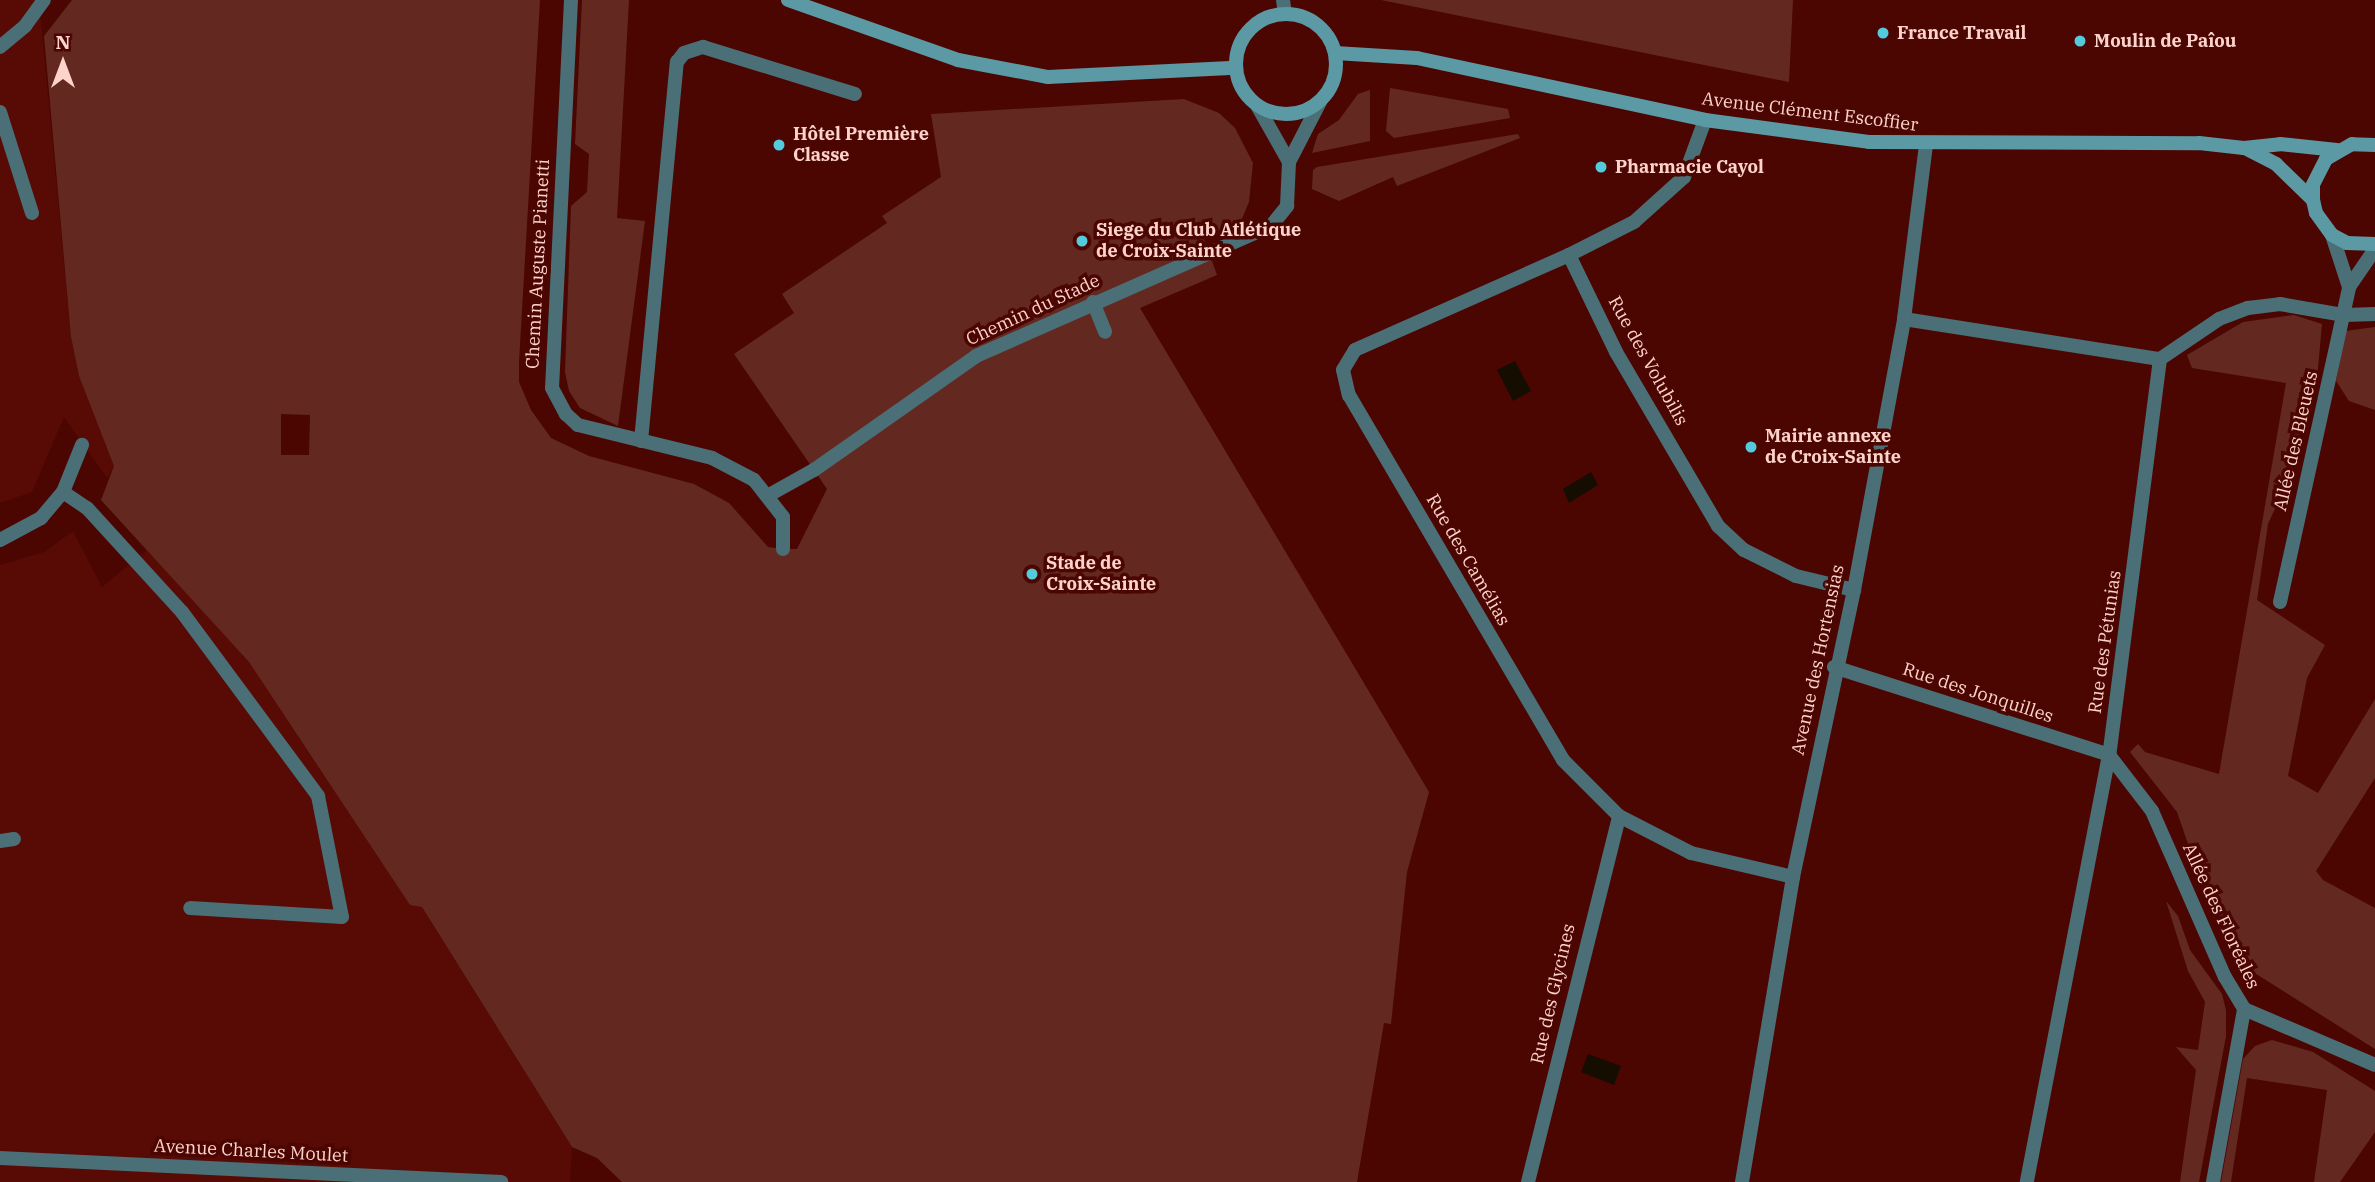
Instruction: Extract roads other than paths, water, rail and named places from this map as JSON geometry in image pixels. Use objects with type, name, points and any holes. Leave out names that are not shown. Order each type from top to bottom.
[{"type":"main road","points":[[788,0],[958,60],[1048,77],[1235,68]]},
{"type":"main road","points":[[1284,7],[1317,25],[1335,54],[1336,71],[1320,102],[1305,111],[1281,115],[1258,107],[1243,90],[1235,68],[1243,37],[1255,24],[1284,7]]},
{"type":"main road","name":"Avenue Clément Escoffier","points":[[1335,54],[1417,58],[1705,120],[1926,145],[2199,143],[2244,148],[2280,144],[2337,150],[2375,145]]},
{"type":"main road","name":"Avenue Clément Escoffier","points":[[2244,148],[2276,164],[2313,200],[2316,214],[2332,235]]},
{"type":"main road","points":[[2313,200],[2318,172],[2337,150]]},
{"type":"main road","points":[[2332,235],[2347,243],[2375,247]]},
{"type":"street","points":[[0,47],[25,26],[44,0]]},
{"type":"street","name":"Chemin Auguste Pianetti","points":[[571,0],[552,388],[566,414],[578,425],[712,458],[736,468],[769,495],[783,517],[783,549]]},
{"type":"street","points":[[641,442],[677,62],[684,53],[703,47],[855,94]]},
{"type":"street","name":"Chemin du Stade","points":[[769,495],[814,470],[969,360],[1093,302],[1271,226],[1287,206],[1289,162],[1320,102]]},
{"type":"street","points":[[1258,107],[1289,162]]},
{"type":"street","points":[[0,112],[32,213]]},
{"type":"street","points":[[1569,255],[1634,222],[1684,177],[1705,120]]},
{"type":"street","name":"Avenue des Hortensias","points":[[1742,1182],[1793,877],[1834,667],[1854,590],[1904,319],[1926,145]]},
{"type":"street","name":"Allée des Bleuets","points":[[2332,235],[2349,287]]},
{"type":"street","name":"Allée des Bleuets","points":[[2280,603],[2349,287],[2375,247]]},
{"type":"street","name":"Rue des Volubilis","points":[[1569,255],[1616,352],[1718,526],[1744,550],[1796,576],[1854,590]]},
{"type":"street","name":"Rue des Camélias","points":[[1569,255],[1356,351],[1343,370],[1349,395],[1563,760],[1619,816],[1690,853],[1793,877]]},
{"type":"street","points":[[1093,302],[1105,332]]},
{"type":"street","points":[[1904,319],[2160,359],[2219,319],[2248,307],[2280,304],[2344,315],[2375,314]]},
{"type":"street","name":"Rue des Pétunias","points":[[2027,1182],[2109,755],[2160,359]]},
{"type":"street","points":[[0,540],[41,518],[63,492],[82,444]]},
{"type":"street","points":[[63,492],[87,508],[182,612],[318,796],[342,917],[191,908]]},
{"type":"street","name":"Rue des Jonquilles","points":[[1834,667],[2109,755]]},
{"type":"street","name":"Allée des Floréales","points":[[2109,755],[2152,811],[2225,977],[2244,1009],[2375,1065]]},
{"type":"street","name":"Rue des Glycines","points":[[1528,1182],[1619,816]]},
{"type":"street","points":[[2213,1182],[2244,1009]]},
{"type":"street","name":"Avenue Charles Moulet","points":[[0,1158],[501,1182]]},
{"type":"place","name":"France Travail","points":[[1883,33]]},
{"type":"place","name":"Moulin de Paîou","points":[[2080,41]]},
{"type":"place","name":"Hôtel Première Classe","points":[[779,145]]},
{"type":"place","name":"Pharmacie Cayol","points":[[1601,167]]},
{"type":"place","name":"Siege du Club Atlétique de Croix-Sainte","points":[[1082,241]]},
{"type":"place","name":"Mairie annexe de Croix-Sainte","points":[[1751,447]]},
{"type":"place","name":"Stade de Croix-Sainte","points":[[1032,574]]}]
